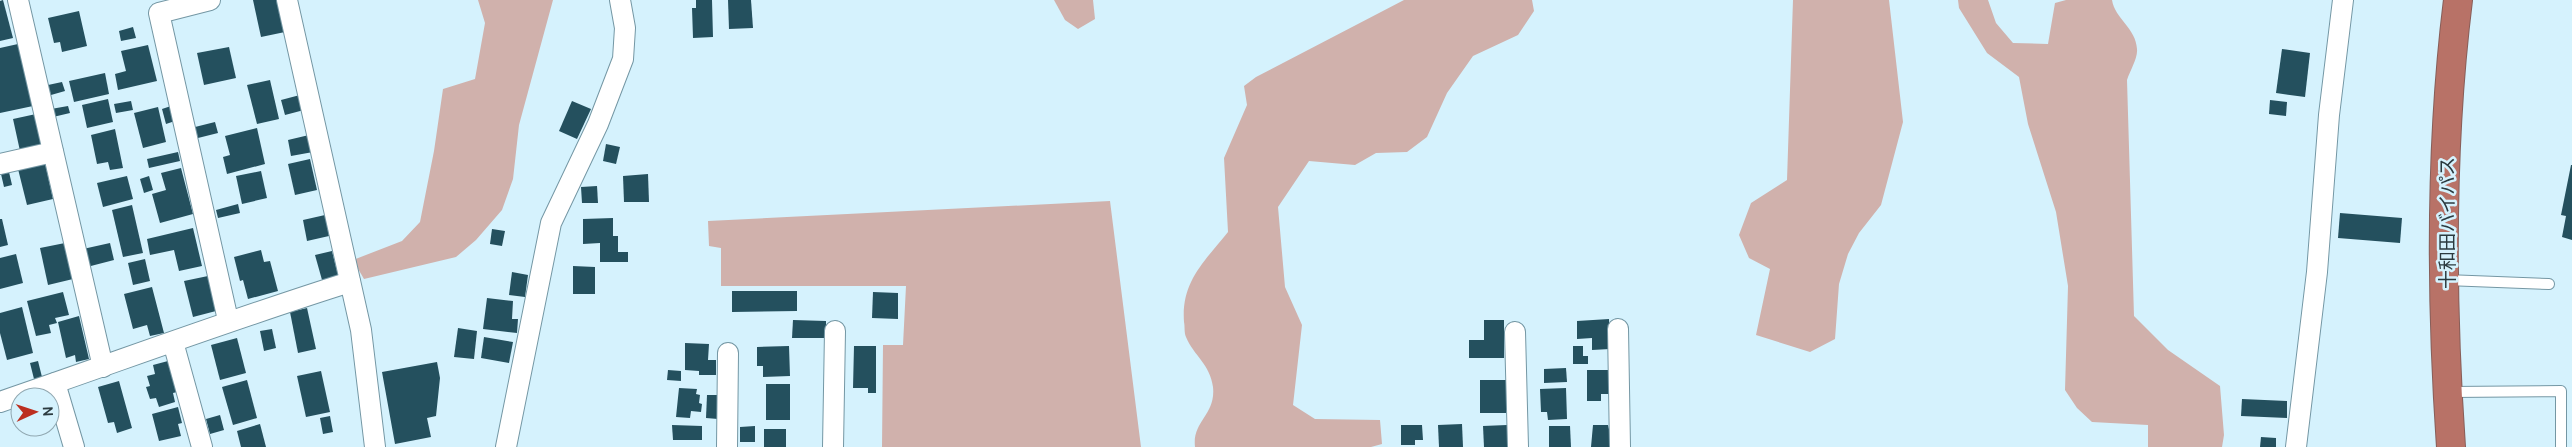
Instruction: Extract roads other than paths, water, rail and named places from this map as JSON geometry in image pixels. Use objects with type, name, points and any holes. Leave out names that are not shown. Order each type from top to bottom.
[{"type":"highway","name":"十和田バイパス","points":[[2451,447],[2445,280],[2447,154],[2458,0]]},
{"type":"street","points":[[18,0],[103,367]]},
{"type":"street","points":[[210,0],[159,13],[228,320]]},
{"type":"street","points":[[287,0],[366,362],[375,447]]},
{"type":"street","points":[[506,447],[551,223],[598,124],[623,59],[626,28],[620,0]]},
{"type":"street","points":[[2296,447],[2317,272],[2328,115],[2343,0]]},
{"type":"street","points":[[0,164],[53,152]]},
{"type":"street","points":[[0,402],[173,342],[228,320],[350,282]]},
{"type":"street","points":[[1618,329],[1620,447]]},
{"type":"street","points":[[833,447],[835,331]]},
{"type":"street","points":[[1515,332],[1518,447]]},
{"type":"street","points":[[173,342],[202,447]]},
{"type":"street","points":[[727,447],[728,353]]},
{"type":"street","points":[[55,383],[74,447]]},
{"type":"lane","points":[[2445,280],[2549,284]]},
{"type":"lane","points":[[2449,392],[2561,391],[2561,447]]}]
